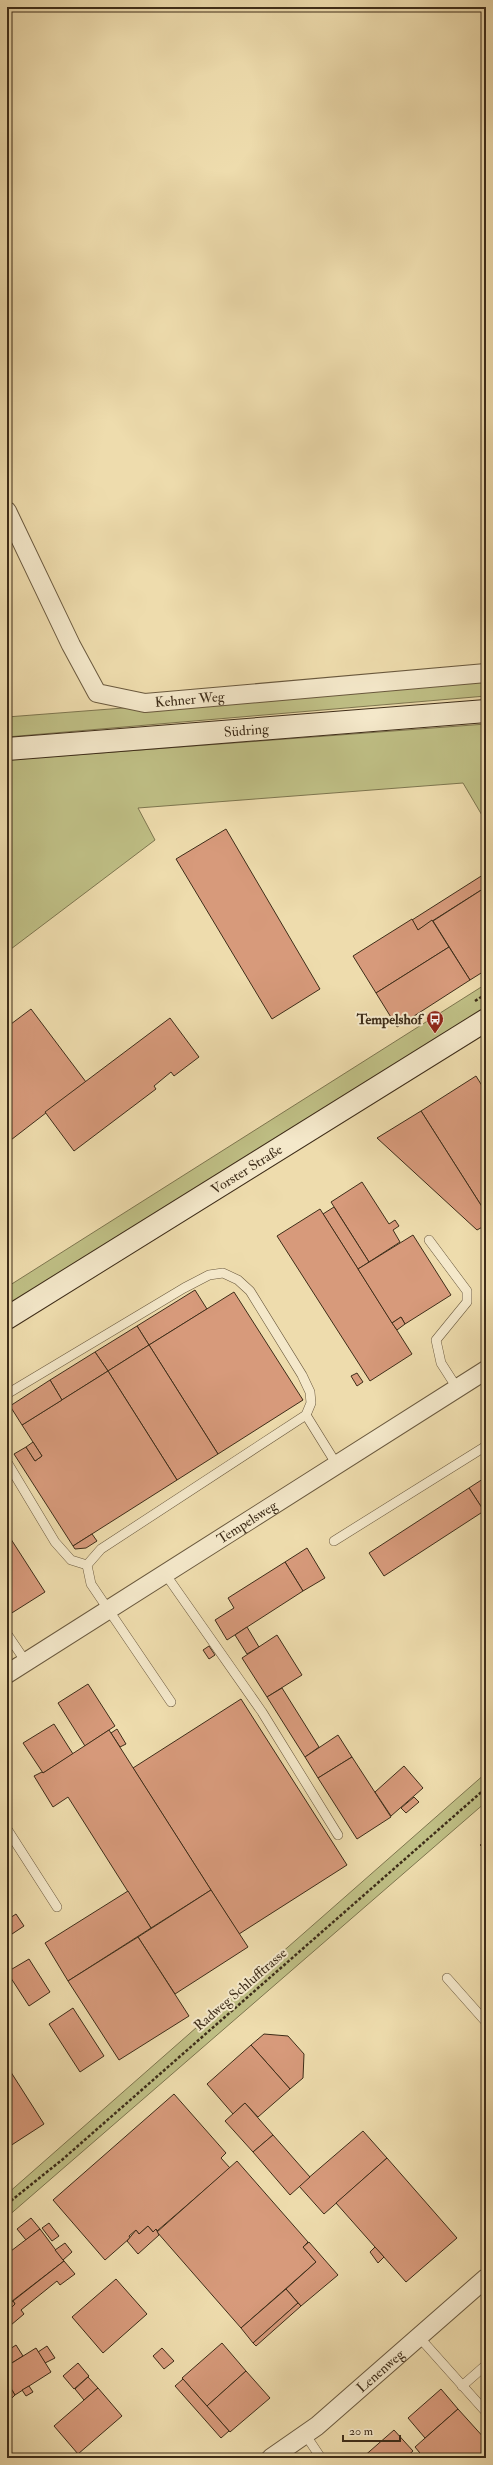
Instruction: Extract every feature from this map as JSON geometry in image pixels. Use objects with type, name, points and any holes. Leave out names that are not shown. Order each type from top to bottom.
[{"type":"street","name":"Kehner Weg","points":[[7,511],[71,645],[97,693],[145,703],[486,673]]},
{"type":"street","name":"Südring","points":[[7,749],[486,711]]},
{"type":"street","name":"Vorster Straße","points":[[7,1318],[486,1020]]},
{"type":"street","name":"Tempelsweg","points":[[7,1674],[166,1575],[486,1370]]},
{"type":"street","name":"Lenenweg","points":[[271,2458],[305,2434],[486,2278]]},
{"type":"lane","points":[[429,1240],[467,1291],[467,1302],[436,1340],[441,1363],[457,1388]]},
{"type":"lane","points":[[7,1394],[184,1288],[209,1275],[223,1273],[238,1280],[250,1292],[302,1375],[310,1392],[311,1402],[306,1415],[101,1549],[87,1565]]},
{"type":"lane","points":[[306,1415],[337,1465]]},
{"type":"lane","points":[[334,1541],[486,1446]]},
{"type":"lane","points":[[7,1462],[55,1542],[71,1560],[87,1565]]},
{"type":"lane","points":[[87,1565],[91,1584],[171,1702]]},
{"type":"lane","points":[[166,1575],[262,1712],[338,1835]]},
{"type":"lane","points":[[7,1634],[26,1662]]},
{"type":"lane","points":[[7,1829],[58,1907]]},
{"type":"lane","points":[[447,1978],[486,2022]]},
{"type":"lane","points":[[419,2337],[486,2412]]},
{"type":"lane","points":[[462,2386],[486,2365]]},
{"type":"lane","points":[[305,2434],[321,2458]]},
{"type":"path","name":"Radweg Schlufftrasse","points":[[7,2204],[69,2154],[486,1788]]},
{"type":"green space","points":[[486,680],[486,696],[7,737],[7,717]]},
{"type":"green space","points":[[486,724],[486,822],[463,783],[138,808],[155,840],[7,952],[7,760]]},
{"type":"green space","points":[[486,984],[486,1007],[7,1305],[7,1287]]},
{"type":"green space","points":[[486,1773],[486,1802],[7,2217],[7,2194]]},
{"type":"building","points":[[226,829],[320,989],[272,1019],[176,859]]},
{"type":"building","points":[[486,873],[486,887],[418,930],[412,920]]},
{"type":"building","points":[[486,887],[486,970],[470,980],[433,921]]},
{"type":"building","points":[[412,919],[418,930],[432,920],[449,947],[376,993],[353,956]]},
{"type":"building","points":[[449,947],[470,980],[397,1027],[376,993]]},
{"type":"building","points":[[31,1009],[86,1082],[7,1143],[7,1027]]},
{"type":"building","points":[[170,1018],[199,1057],[174,1076],[171,1072],[154,1086],[156,1089],[74,1151],[45,1112]]},
{"type":"building","points":[[476,1076],[486,1092],[486,1213],[421,1111]]},
{"type":"building","points":[[421,1111],[486,1213],[486,1225],[477,1230],[377,1138]]},
{"type":"building","points":[[362,1182],[389,1224],[395,1220],[399,1226],[393,1230],[400,1242],[369,1262],[331,1202]]},
{"type":"building","points":[[334,1207],[369,1262],[358,1269],[323,1214]]},
{"type":"building","points":[[320,1209],[412,1354],[370,1381],[277,1236]]},
{"type":"building","points":[[413,1235],[451,1295],[405,1324],[401,1317],[392,1323],[358,1269]]},
{"type":"building","points":[[195,1290],[207,1309],[149,1345],[137,1326]]},
{"type":"building","points":[[234,1292],[303,1400],[218,1454],[149,1345]]},
{"type":"building","points":[[401,1317],[405,1324],[397,1330],[392,1323]]},
{"type":"building","points":[[137,1326],[149,1345],[108,1371],[95,1352]]},
{"type":"building","points":[[149,1345],[218,1454],[177,1480],[108,1371]]},
{"type":"building","points":[[95,1352],[108,1371],[62,1400],[50,1380]]},
{"type":"building","points":[[108,1371],[177,1480],[73,1546],[14,1454],[26,1447],[35,1461],[42,1456],[22,1425]]},
{"type":"building","points":[[357,1373],[363,1382],[357,1386],[351,1376]]},
{"type":"building","points":[[50,1380],[62,1400],[22,1425],[10,1406]]},
{"type":"building","points":[[33,1442],[42,1456],[35,1461],[26,1447]]},
{"type":"building","points":[[486,1477],[486,1514],[469,1488]]},
{"type":"building","points":[[469,1488],[484,1511],[384,1576],[369,1553]]},
{"type":"building","points":[[7,1533],[45,1592],[7,1616]]},
{"type":"building","points":[[92,1534],[97,1541],[86,1548],[75,1549],[73,1546]]},
{"type":"building","points":[[307,1548],[325,1578],[303,1591],[285,1562]]},
{"type":"building","points":[[285,1562],[303,1591],[227,1640],[215,1620],[234,1608],[228,1598]]},
{"type":"building","points":[[247,1627],[259,1647],[247,1654],[235,1635]]},
{"type":"building","points":[[277,1635],[302,1675],[267,1697],[242,1658]]},
{"type":"building","points":[[209,1646],[215,1655],[209,1659],[203,1650]]},
{"type":"building","points":[[88,1684],[115,1726],[85,1746],[58,1703]]},
{"type":"building","points":[[282,1688],[319,1747],[305,1757],[267,1697]]},
{"type":"building","points":[[241,1699],[347,1865],[239,1934],[133,1768]]},
{"type":"building","points":[[54,1724],[73,1754],[43,1773],[23,1743]]},
{"type":"building","points":[[117,1729],[126,1744],[120,1747],[111,1733]]},
{"type":"building","points":[[109,1730],[211,1890],[151,1928],[68,1797],[53,1807],[34,1776],[42,1772],[43,1773]]},
{"type":"building","points":[[338,1735],[352,1757],[318,1778],[305,1757]]},
{"type":"building","points":[[352,1757],[391,1817],[357,1839],[318,1778]]},
{"type":"building","points":[[404,1766],[423,1788],[391,1816],[375,1792]]},
{"type":"building","points":[[414,1797],[419,1802],[406,1813],[401,1808]]},
{"type":"building","points":[[486,1840],[486,1851],[480,1845]]},
{"type":"building","points":[[211,1890],[248,1947],[175,1994],[138,1937]]},
{"type":"building","points":[[128,1891],[151,1928],[68,1981],[45,1943]]},
{"type":"building","points":[[16,1914],[24,1926],[9,1936],[7,1920]]},
{"type":"building","points":[[138,1937],[189,2016],[119,2060],[68,1981]]},
{"type":"building","points":[[29,1959],[50,1992],[29,2006],[7,1972]]},
{"type":"building","points":[[73,2008],[104,2056],[80,2072],[49,2024]]},
{"type":"building","points":[[264,2034],[288,2036],[304,2054],[303,2078],[290,2089],[251,2045]]},
{"type":"building","points":[[251,2045],[290,2089],[258,2117],[245,2103],[233,2114],[207,2084]]},
{"type":"building","points":[[7,2066],[44,2124],[7,2148]]},
{"type":"building","points":[[174,2094],[226,2153],[221,2158],[230,2168],[157,2231],[156,2229],[153,2232],[148,2226],[139,2234],[136,2230],[129,2236],[130,2238],[105,2260],[53,2200]]},
{"type":"building","points":[[245,2103],[273,2135],[253,2152],[225,2121]]},
{"type":"building","points":[[363,2131],[387,2158],[324,2214],[299,2186]]},
{"type":"building","points":[[273,2135],[310,2177],[290,2195],[253,2152]]},
{"type":"building","points":[[387,2158],[457,2238],[406,2282],[336,2203]]},
{"type":"building","points":[[237,2161],[308,2242],[303,2247],[316,2262],[241,2328],[157,2232]]},
{"type":"building","points":[[31,2218],[40,2229],[26,2240],[17,2229]]},
{"type":"building","points":[[49,2223],[59,2236],[52,2241],[42,2228]]},
{"type":"building","points":[[148,2226],[153,2232],[156,2229],[159,2235],[138,2254],[127,2241],[136,2230],[139,2234]]},
{"type":"building","points":[[40,2229],[64,2261],[7,2305],[7,2254]]},
{"type":"building","points":[[309,2242],[338,2275],[301,2306],[286,2289],[316,2262],[303,2247]]},
{"type":"building","points":[[65,2243],[72,2252],[63,2260],[55,2250]]},
{"type":"building","points":[[375,2247],[384,2257],[378,2263],[370,2252]]},
{"type":"building","points":[[64,2261],[75,2274],[60,2285],[57,2281],[21,2310],[24,2314],[11,2325],[7,2319],[7,2311],[15,2304],[13,2301]]},
{"type":"building","points":[[116,2279],[147,2314],[103,2353],[72,2317]]},
{"type":"building","points":[[286,2289],[298,2303],[253,2343],[241,2328]]},
{"type":"building","points":[[13,2301],[15,2304],[12,2307],[10,2303]]},
{"type":"building","points":[[298,2303],[301,2306],[256,2346],[253,2343]]},
{"type":"building","points":[[222,2343],[246,2371],[207,2406],[182,2378]]},
{"type":"building","points":[[16,2345],[23,2356],[7,2366],[7,2351]]},
{"type":"building","points":[[47,2346],[55,2358],[45,2363],[38,2352]]},
{"type":"building","points":[[36,2348],[51,2372],[15,2395],[7,2382],[7,2366]]},
{"type":"building","points":[[162,2348],[174,2361],[164,2369],[153,2356]]},
{"type":"building","points":[[78,2363],[89,2376],[74,2389],[63,2376]]},
{"type":"building","points":[[246,2371],[270,2398],[230,2432],[207,2406]]},
{"type":"building","points":[[88,2377],[98,2388],[84,2400],[75,2389]]},
{"type":"building","points":[[183,2379],[229,2431],[221,2438],[175,2386]]},
{"type":"building","points":[[7,2382],[15,2395],[12,2398],[7,2389]]},
{"type":"building","points":[[29,2386],[33,2392],[26,2396],[22,2390]]},
{"type":"building","points":[[98,2388],[122,2416],[78,2454],[54,2426]]},
{"type":"building","points":[[441,2389],[458,2409],[425,2438],[408,2418]]},
{"type":"building","points":[[458,2409],[486,2440],[486,2452],[479,2458],[424,2458],[415,2447]]},
{"type":"building","points":[[394,2430],[413,2451],[405,2458],[362,2458]]},
{"type":"place","name":"Tempelshof","points":[[435,1034]]}]
